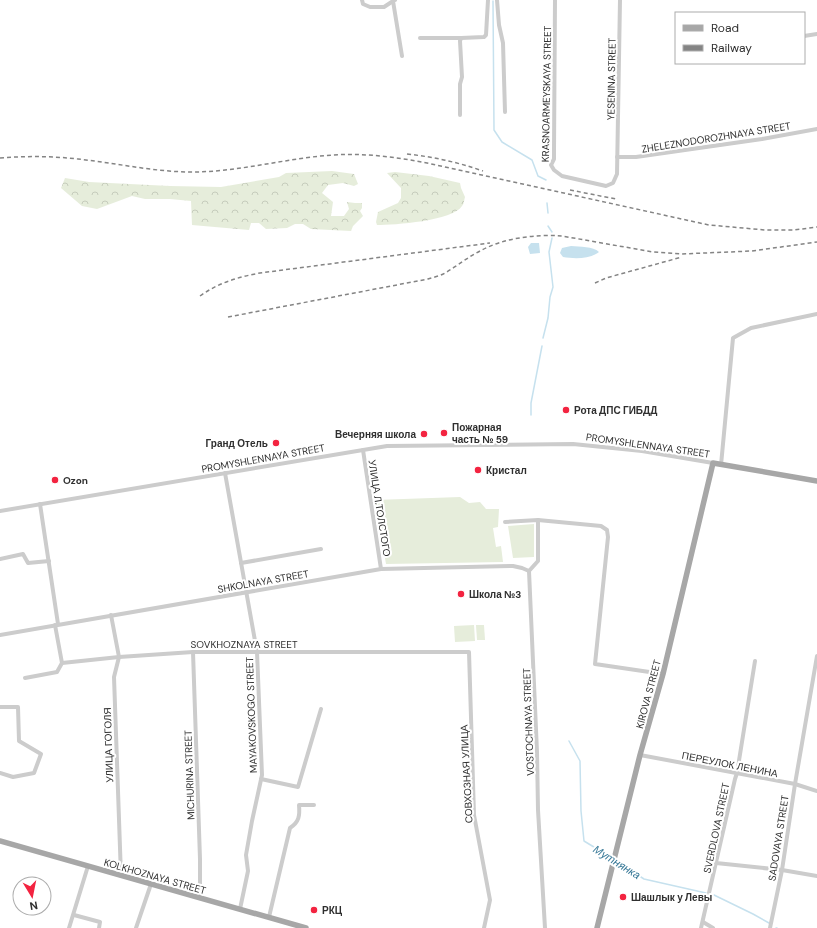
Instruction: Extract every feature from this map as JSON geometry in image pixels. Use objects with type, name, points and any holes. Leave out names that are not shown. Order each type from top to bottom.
[{"type":"main road","name":"PROMYSHLENNAYA STREET","points":[[713,463],[817,481]]},
{"type":"main road","name":"KIROVA STREET","points":[[597,928],[640,755],[663,674],[713,463]]},
{"type":"main road","name":"KOLKHOZNAYA STREET","points":[[0,841],[269,917],[286,925],[306,928]]},
{"type":"street","points":[[362,0],[363,4],[370,7],[384,7],[394,1],[402,56]]},
{"type":"street","points":[[420,38],[484,37],[486,35],[488,0]]},
{"type":"street","points":[[497,0],[504,43],[505,112]]},
{"type":"street","name":"KRASNOARMEYSKAYA STREET","points":[[555,0],[554,159],[551,165],[554,170],[562,176],[606,186],[613,183],[617,174],[617,157]]},
{"type":"street","name":"YESENINA STREET","points":[[617,157],[620,0]]},
{"type":"street","points":[[805,36],[817,34]]},
{"type":"street","points":[[460,116],[460,84],[462,77],[461,38]]},
{"type":"street","name":"ZHELEZNODOROZHNAYA STREET","points":[[617,157],[644,156],[762,139],[817,129]]},
{"type":"street","points":[[721,465],[733,338],[751,328],[817,314]]},
{"type":"street","name":"PROMYSHLENNAYA STREET","points":[[0,511],[387,446],[573,444],[642,451],[713,463]]},
{"type":"street","name":"УЛИЦА Л.ТОЛСТОГО","points":[[363,450],[381,569]]},
{"type":"street","name":"MAYAKOVSKOGO STREET","points":[[226,474],[257,652],[262,776],[246,855],[248,871],[240,909]]},
{"type":"street","points":[[25,678],[57,672],[62,663],[40,504]]},
{"type":"street","points":[[529,571],[538,561],[538,520]]},
{"type":"street","points":[[505,522],[538,520],[604,527],[607,530],[608,537],[596,664],[663,674]]},
{"type":"street","points":[[241,563],[321,549]]},
{"type":"street","points":[[0,559],[23,554],[28,563],[49,561]]},
{"type":"street","name":"SHKOLNAYA STREET","points":[[0,635],[381,569],[513,566],[529,571]]},
{"type":"street","name":"VOSTOCHNAYA STREET","points":[[529,571],[538,810],[545,928]]},
{"type":"street","name":"УЛИЦА ГОГОЛЯ","points":[[111,615],[119,657],[114,677],[121,876]]},
{"type":"street","name":"SOVKHOZNAYA STREET","points":[[62,663],[119,657],[193,652],[469,652],[474,815],[490,900],[484,928]]},
{"type":"street","name":"MICHURINA STREET","points":[[193,652],[200,898]]},
{"type":"street","name":"SADOVAYA STREET","points":[[770,928],[782,870],[817,656]]},
{"type":"street","name":"SVERDLOVA STREET","points":[[701,928],[737,773],[755,661]]},
{"type":"street","points":[[0,707],[18,707],[19,741],[41,754],[34,774],[13,776],[0,773]]},
{"type":"street","points":[[261,780],[298,787],[321,709]]},
{"type":"street","name":"ПЕРЕУЛОК ЛЕНИНА","points":[[640,755],[795,784],[817,791]]},
{"type":"street","points":[[269,917],[290,828],[296,824],[300,815],[299,805],[314,805]]},
{"type":"street","points":[[716,863],[782,870],[817,876]]},
{"type":"street","points":[[69,928],[88,866]]},
{"type":"street","points":[[136,928],[151,884]]},
{"type":"street","points":[[74,915],[100,922],[99,928]]},
{"type":"street","points":[[703,922],[713,928]]},
{"type":"green space","points":[[332,171],[354,174],[358,184],[354,186],[343,183],[328,185],[322,193],[333,202],[331,216],[344,216],[349,209],[347,202],[362,203],[362,208],[360,211],[363,216],[353,226],[351,231],[311,229],[303,224],[295,224],[287,228],[266,229],[259,223],[251,223],[249,230],[192,225],[191,201],[145,199],[132,196],[97,209],[82,206],[61,188],[65,178],[89,182],[221,187],[279,177],[286,173]]},
{"type":"green space","points":[[395,172],[429,176],[460,183],[465,197],[463,204],[456,211],[436,219],[409,223],[377,225],[376,222],[378,212],[398,203],[401,198],[401,188],[387,173]]},
{"type":"green space","points":[[460,497],[469,503],[480,502],[486,509],[499,509],[498,527],[493,528],[496,547],[501,546],[503,562],[386,564],[375,500]]},
{"type":"green space","points":[[534,524],[534,557],[513,558],[508,526]]},
{"type":"green space","points":[[474,625],[475,641],[455,642],[454,626]]},
{"type":"green space","points":[[476,625],[484,625],[485,640],[477,640]]},
{"type":"water","points":[[531,243],[539,243],[540,253],[530,254],[528,247]]},
{"type":"water","points":[[571,246],[590,248],[599,252],[582,258],[563,257],[560,253],[562,248]]},
{"type":"waterway","points":[[493,1],[494,130],[502,142],[532,160],[538,176],[546,180]]},
{"type":"waterway","points":[[547,203],[548,213]]},
{"type":"waterway","points":[[548,226],[552,232]]},
{"type":"waterway","points":[[543,338],[553,287],[549,252],[552,238]]},
{"type":"waterway","points":[[531,415],[531,403],[542,346]]},
{"type":"waterway","name":"Мутнянка","points":[[569,741],[580,761],[581,811],[584,841],[612,858]]},
{"type":"waterway","name":"Мутнянка","points":[[615,860],[644,879],[706,893]]},
{"type":"waterway","name":"Мутнянка","points":[[714,895],[769,923]]},
{"type":"railway","points":[[407,154],[445,160],[483,171]]},
{"type":"railway","points":[[0,158],[58,157],[164,171],[192,172],[228,170],[333,155],[380,156],[427,163],[709,225],[765,230],[794,230],[817,227]]},
{"type":"railway","points":[[570,190],[616,199]]},
{"type":"railway","points":[[228,317],[428,279],[443,274],[471,256],[489,247],[509,240],[531,236],[562,236],[653,252],[681,254],[752,251],[817,242]]},
{"type":"railway","points":[[200,296],[214,287],[228,281],[260,273],[490,243]]},
{"type":"railway","points":[[595,283],[606,278],[682,257]]},
{"type":"place","name":"Рота ДПС ГИБДД","points":[[566,410]]},
{"type":"place","name":"Пожарная часть № 59","points":[[444,433]]},
{"type":"place","name":"Вечерняя школа","points":[[424,434]]},
{"type":"place","name":"Гранд Отель","points":[[276,443]]},
{"type":"place","name":"Кристал","points":[[478,470]]},
{"type":"place","name":"Ozon","points":[[55,480]]},
{"type":"place","name":"Школа №3","points":[[461,594]]},
{"type":"place","name":"Шашлык у Левы","points":[[623,897]]},
{"type":"place","name":"РКЦ","points":[[314,910]]}]
